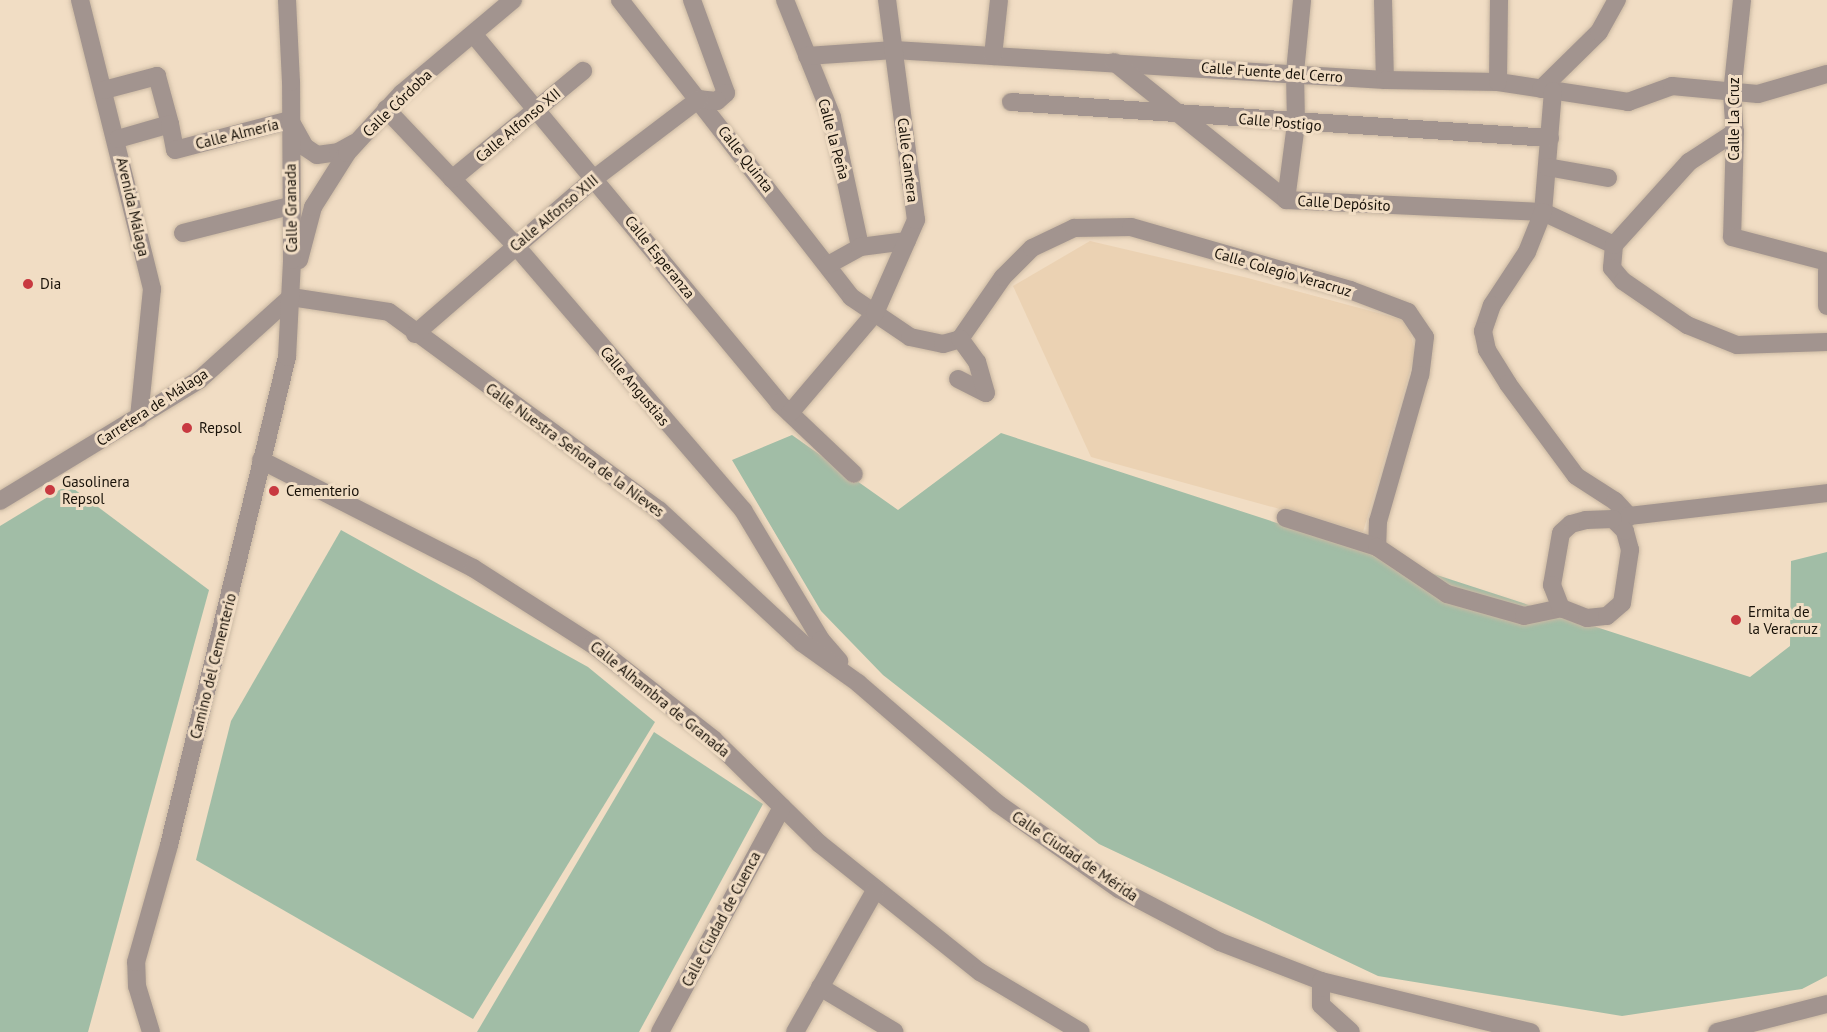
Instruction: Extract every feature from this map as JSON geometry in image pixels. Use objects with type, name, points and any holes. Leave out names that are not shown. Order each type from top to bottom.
[{"type":"street","name":"Avenida Málaga","points":[[80,0],[118,139],[153,289],[139,418]]},
{"type":"street","name":"Calle Granada","points":[[287,0],[291,297]]},
{"type":"street","name":"Calle Córdoba","points":[[291,297],[310,215],[357,141],[386,109],[513,0]]},
{"type":"street","name":"Calle Quinta","points":[[620,0],[851,297],[875,314]]},
{"type":"street","points":[[692,0],[726,93],[717,101],[699,99]]},
{"type":"street","name":"Calle la Peña","points":[[785,0],[832,117],[860,247]]},
{"type":"street","name":"Calle Cantera","points":[[790,413],[875,314],[916,220],[887,0]]},
{"type":"street","points":[[993,56],[999,0]]},
{"type":"street","points":[[1286,200],[1296,124],[1295,72],[1302,0]]},
{"type":"street","points":[[1383,0],[1385,80]]},
{"type":"street","points":[[1497,82],[1499,0]]},
{"type":"street","points":[[1286,518],[1377,547],[1447,594],[1524,616],[1561,608],[1587,618],[1607,616],[1622,603],[1630,550],[1624,521],[1615,501],[1576,476],[1487,350],[1483,331],[1491,305],[1527,252],[1542,212],[1550,138],[1547,90],[1599,32],[1617,0]]},
{"type":"street","name":"Calle La Cruz","points":[[1742,0],[1732,93],[1735,132],[1732,237],[1827,262]]},
{"type":"street","name":"Calle Esperanza","points":[[474,35],[535,111],[596,178],[790,413],[854,474]]},
{"type":"street","name":"Calle Fuente del Cerro","points":[[807,56],[894,50],[1295,72],[1385,80],[1497,82],[1628,102],[1672,86],[1758,94],[1827,74]]},
{"type":"street","name":"Calle Depósito","points":[[1114,62],[1286,200],[1542,212],[1614,245]]},
{"type":"street","name":"Calle Alfonso XII","points":[[452,179],[583,71]]},
{"type":"street","points":[[104,90],[157,76],[170,124],[118,139]]},
{"type":"street","name":"Calle Alfonso XIII","points":[[416,334],[515,245],[596,178],[699,99]]},
{"type":"street","name":"Calle Postigo","points":[[1011,102],[1178,113],[1296,124],[1550,138]]},
{"type":"street","name":"Calle Angustias","points":[[386,109],[515,245],[743,510],[821,640],[858,683]]},
{"type":"street","name":"Calle Granada","points":[[290,120],[305,147],[317,154],[338,152],[357,141]]},
{"type":"street","name":"Calle Almería","points":[[170,124],[175,150],[290,120]]},
{"type":"street","points":[[1735,132],[1689,162],[1614,245],[1612,268],[1623,281],[1687,325],[1737,345],[1827,342]]},
{"type":"street","points":[[1547,167],[1608,178]]},
{"type":"street","points":[[183,233],[290,206]]},
{"type":"street","name":"Calle Colegio Veracruz","points":[[960,339],[1003,277],[1032,248],[1074,228],[1131,227],[1350,291],[1408,312],[1425,337],[1420,375],[1378,521],[1377,547]]},
{"type":"street","points":[[828,265],[860,247],[907,241]]},
{"type":"street","points":[[1826,305],[1827,271]]},
{"type":"street","name":"Carretera de Málaga","points":[[0,501],[199,380],[291,297]]},
{"type":"street","name":"Calle Nuestra Señora de la Nieves","points":[[291,297],[389,312],[659,510],[802,643],[858,683]]},
{"type":"street","name":"Camino del Cementerio","points":[[151,1032],[137,986],[136,962],[169,845],[287,357],[291,297]]},
{"type":"street","points":[[875,314],[910,338],[943,344],[960,339],[977,362],[986,393],[958,379]]},
{"type":"street","name":"Calle Alhambra de Granada","points":[[261,460],[473,568],[592,644],[713,739],[820,844],[876,889],[980,972],[1074,1030]]},
{"type":"street","points":[[1561,608],[1552,585],[1561,533],[1571,524],[1600,518],[1624,521],[1827,493]]},
{"type":"street","name":"Calle Ciudad de Mérida","points":[[858,683],[997,803],[1119,889],[1220,942],[1321,981],[1531,1032]]},
{"type":"street","name":"Calle Ciudad de Cuenca","points":[[660,1032],[782,807]]},
{"type":"street","points":[[795,1032],[876,889]]},
{"type":"street","points":[[1321,981],[1321,1005],[1351,1032]]},
{"type":"street","points":[[820,987],[895,1032]]},
{"type":"street","points":[[1717,1032],[1827,1004]]},
{"type":"shaded area","points":[[1090,241],[1248,278],[1408,321],[1415,354],[1363,532],[1091,457],[1013,286]]},
{"type":"green space","points":[[1001,433],[1750,677],[1790,646],[1791,561],[1827,552],[1827,976],[1802,989],[1622,1016],[1378,976],[1099,844],[883,675],[821,611],[732,460],[792,435],[898,510]]},
{"type":"green space","points":[[61,489],[74,489],[209,590],[88,1032],[0,1032],[0,526]]},
{"type":"green space","points":[[341,530],[588,667],[655,722],[473,1019],[196,860],[231,721]]},
{"type":"green space","points":[[654,732],[763,804],[639,1032],[477,1032]]},
{"type":"place","name":"Dia","points":[[28,284]]},
{"type":"place","name":"Repsol","points":[[187,428]]},
{"type":"place","name":"Gasolinera Repsol","points":[[50,490]]},
{"type":"place","name":"Cementerio","points":[[274,491]]},
{"type":"place","name":"Ermita de la Veracruz","points":[[1736,620]]}]
